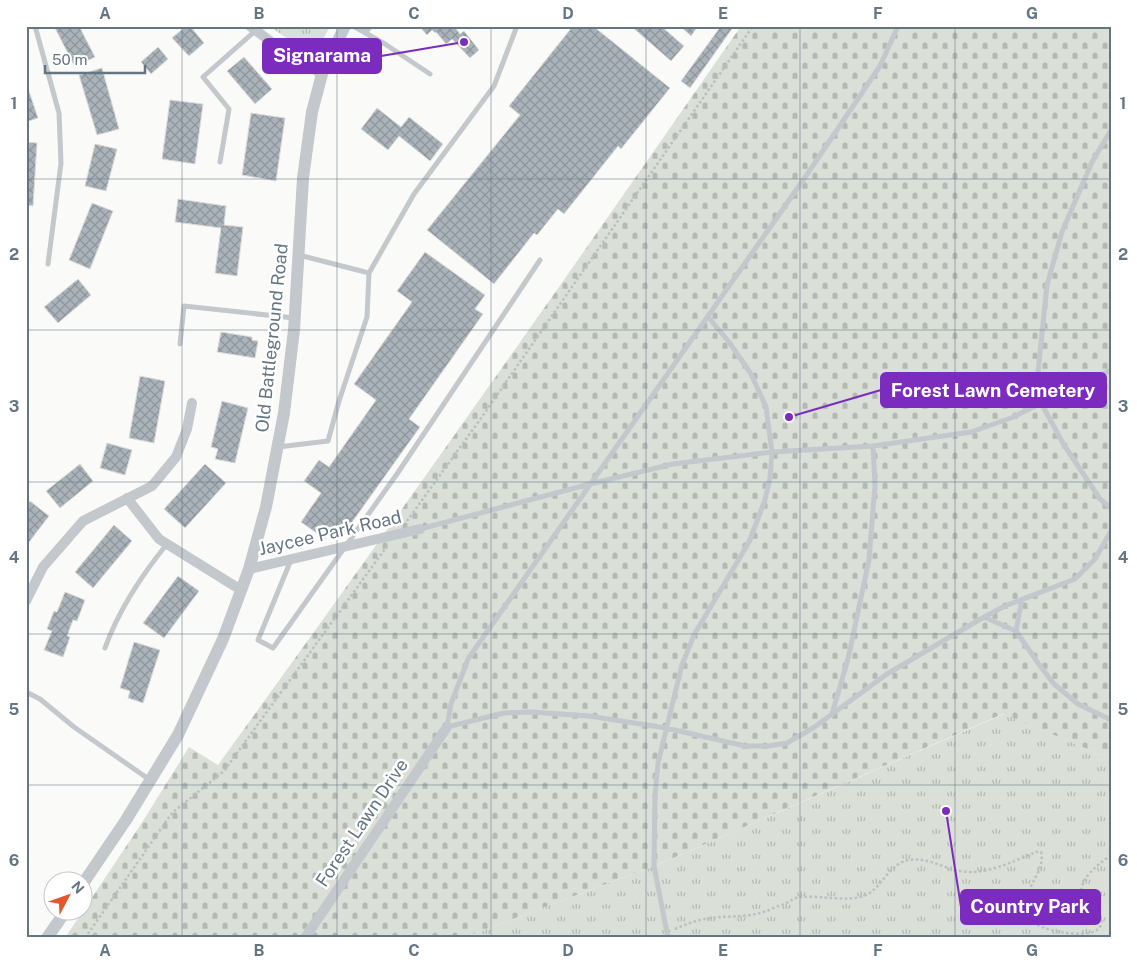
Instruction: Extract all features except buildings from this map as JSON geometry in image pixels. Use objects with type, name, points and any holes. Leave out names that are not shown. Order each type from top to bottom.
[{"type":"street","name":"Old Battleground Road","points":[[91,872],[178,735],[223,639],[249,569],[266,507],[284,413],[295,318],[303,178],[312,112],[322,74],[346,26]]},
{"type":"street","points":[[253,29],[287,54],[322,74]]},
{"type":"street","points":[[26,601],[43,567],[83,521],[152,486],[176,457],[187,429],[192,403]]},
{"type":"street","points":[[127,498],[159,539],[240,590]]},
{"type":"street","name":"Jaycee Park Road","points":[[249,569],[346,548],[420,529]]},
{"type":"street","name":"Forest Lawn Drive","points":[[304,938],[447,728]]},
{"type":"street","points":[[47,938],[58,922]]},
{"type":"lane","points":[[35,26],[59,113],[61,163],[48,264]]},
{"type":"lane","points":[[353,26],[430,74]]},
{"type":"lane","points":[[365,33],[371,26]]},
{"type":"lane","points":[[278,448],[328,441],[339,401],[367,317],[369,273],[414,194],[494,86],[517,26]]},
{"type":"lane","points":[[898,26],[880,66],[708,317],[468,659],[451,704],[447,728],[504,713],[530,712],[589,716],[666,728],[746,746],[769,746],[787,742],[802,736],[887,674],[984,617],[1022,599],[1075,579],[1095,558],[1111,531]]},
{"type":"lane","points":[[220,162],[229,110],[203,77],[253,29]]},
{"type":"lane","points":[[1111,130],[1092,162],[1062,232],[1047,285],[1038,372],[1041,403],[1064,445],[1100,499],[1111,508]]},
{"type":"lane","points":[[298,255],[369,273]]},
{"type":"lane","points":[[292,560],[258,640],[273,648],[346,548],[439,413],[540,260]]},
{"type":"lane","points":[[180,344],[184,306],[295,318]]},
{"type":"lane","points":[[667,937],[654,866],[657,771],[666,728],[682,664],[694,635],[749,542],[765,500],[770,478],[772,452],[766,407],[751,374],[729,342],[708,317]]},
{"type":"lane","points":[[420,529],[673,464],[772,452],[873,446],[971,432],[1011,418],[1111,370]]},
{"type":"lane","points":[[832,715],[848,659],[868,560],[875,485],[873,446]]},
{"type":"lane","points":[[105,648],[112,626],[143,573],[167,544]]},
{"type":"lane","points":[[1016,631],[1022,599]]},
{"type":"lane","points":[[984,617],[1016,631],[1054,684],[1078,704],[1111,720]]},
{"type":"lane","points":[[26,692],[40,699],[74,727],[151,780]]},
{"type":"path","points":[[85,938],[172,813],[224,771],[479,421],[753,26]]},
{"type":"path","points":[[667,937],[674,929],[697,920],[757,914],[774,909],[781,904],[800,897],[834,898],[866,895],[882,882],[901,862],[911,860],[926,861],[961,872],[978,872],[1001,866],[1036,852],[1040,852],[1042,858],[1037,876],[1027,894],[1026,910],[1039,925],[1058,932],[1088,934],[1098,931],[1102,924],[1097,910],[1085,902],[1083,882],[1094,867],[1111,855]]},
{"type":"green space","points":[[269,26],[330,26],[317,51],[311,51],[304,50]]},
{"type":"green space","points":[[741,26],[1111,26],[1111,759],[1003,714],[662,863],[463,938],[65,938],[76,922],[92,922],[92,898],[189,747],[218,765],[612,212]]},
{"type":"green space","points":[[1004,714],[1111,759],[1111,938],[463,938],[662,863]]},
{"type":"place","name":"Signarama","points":[[464,42]]},
{"type":"place","name":"Forest Lawn Cemetery","points":[[789,417]]},
{"type":"place","name":"Country Park","points":[[946,811]]}]
